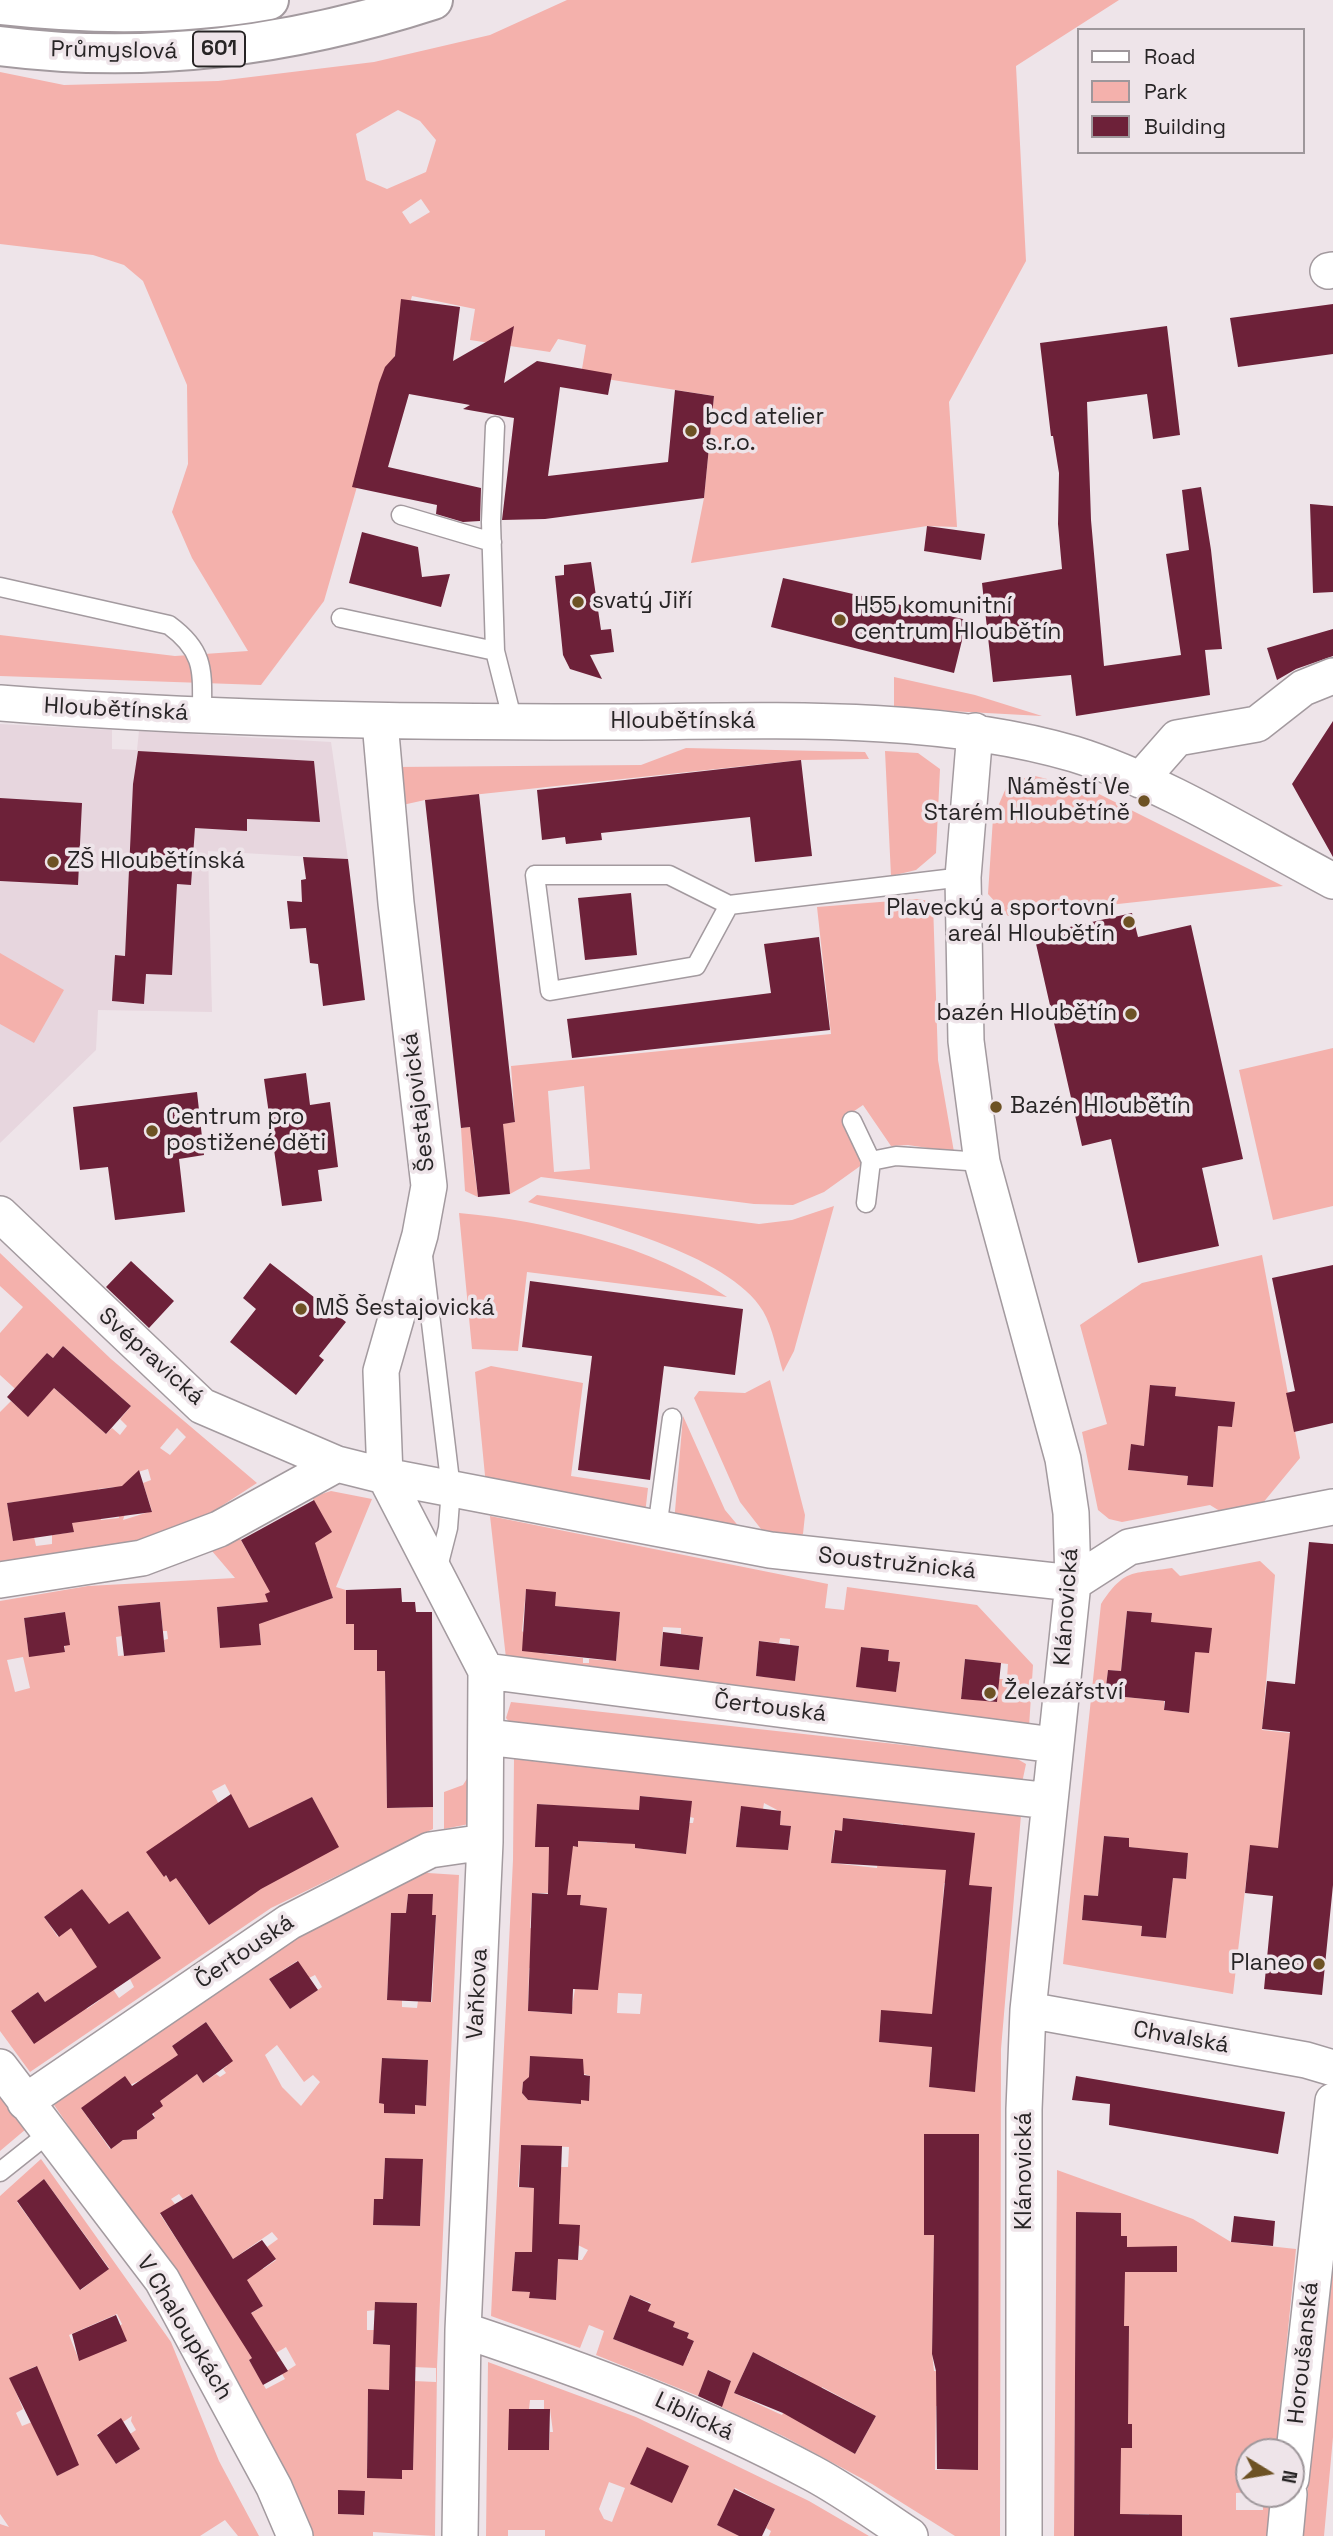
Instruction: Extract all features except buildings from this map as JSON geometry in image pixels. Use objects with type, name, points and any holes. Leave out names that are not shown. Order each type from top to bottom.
[{"type":"main road","name":"Průmyslová","points":[[0,5],[71,11],[149,12],[269,0]]},
{"type":"main road","name":"Průmyslová","points":[[0,46],[95,54],[210,50],[325,31],[433,0]]},
{"type":"street","points":[[1140,780],[1177,738],[1257,724],[1303,688],[1333,676]]},
{"type":"street","name":"Hloubětínská","points":[[0,703],[380,722],[814,723],[975,731],[1076,755],[1140,780],[1333,881]]},
{"type":"street","name":"Šestajovická","points":[[380,722],[396,903],[429,1186],[420,1235],[381,1371],[385,1476]]},
{"type":"street","name":"Klánovická","points":[[975,731],[963,877],[965,1041],[982,1162],[1063,1459],[1072,1513],[1073,1583],[1028,2010],[1024,2109],[1024,2536]]},
{"type":"street","name":"Svépravická","points":[[0,1214],[202,1406],[337,1464],[451,1489]]},
{"type":"street","points":[[0,1580],[142,1558],[219,1529],[337,1464]]},
{"type":"street","name":"Vaňkova","points":[[385,1476],[486,1671],[485,1842],[463,2330],[460,2536]]},
{"type":"street","name":"Soustružnická","points":[[451,1489],[770,1550],[1073,1583]]},
{"type":"street","points":[[1073,1583],[1129,1547],[1333,1507]]},
{"type":"street","name":"Čertouská","points":[[486,1671],[1054,1745]]},
{"type":"street","points":[[486,1737],[1050,1801]]},
{"type":"street","name":"Čertouská","points":[[25,2102],[289,1922],[430,1850],[485,1842]]},
{"type":"street","name":"Chvalská","points":[[1028,2010],[1306,2060],[1333,2068]]},
{"type":"street","name":"V Chaloupkách","points":[[0,2067],[162,2280],[274,2487],[295,2536]]},
{"type":"street","name":"Horoušanská","points":[[1296,2438],[1327,2200],[1333,2101]]},
{"type":"street","name":"Liblická","points":[[463,2330],[574,2366],[672,2405],[814,2474],[910,2536]]},
{"type":"street","points":[[1285,2536],[1288,2508]]},
{"type":"lane","points":[[495,426],[492,542],[495,651],[513,722]]},
{"type":"lane","points":[[401,515],[492,542]]},
{"type":"lane","points":[[0,587],[169,625],[188,639],[201,663],[202,714]]},
{"type":"lane","points":[[341,618],[495,651]]},
{"type":"lane","points":[[729,905],[696,966],[550,990],[535,875],[670,875],[729,905],[963,877]]},
{"type":"lane","points":[[852,1121],[871,1161],[866,1203]]},
{"type":"lane","points":[[871,1161],[896,1156],[982,1162]]},
{"type":"lane","points":[[420,1235],[451,1489],[448,1528],[436,1575]]},
{"type":"lane","points":[[657,1529],[671,1418]]},
{"type":"lane","points":[[0,2172],[49,2133]]},
{"type":"shaded area","points":[[0,724],[112,730],[112,749],[137,750],[139,731],[331,742],[348,859],[208,851],[212,1012],[98,1010],[96,1050],[0,1143]]},
{"type":"green space","points":[[567,0],[1119,0],[1016,66],[1026,261],[949,402],[957,527],[927,526],[691,563],[704,498],[714,396],[581,375],[586,345],[558,339],[550,352],[470,340],[475,309],[412,296],[324,601],[261,685],[0,676],[0,635],[175,656],[248,651],[192,558],[172,512],[188,464],[187,385],[143,281],[124,265],[93,255],[0,244],[0,72],[64,85],[218,81],[374,62],[490,35]],"holes":[[[398,110],[420,121],[436,140],[426,172],[387,189],[366,180],[356,134]],[[421,199],[430,212],[410,224],[402,212]]]},
{"type":"green space","points":[[894,677],[975,695],[1042,716],[894,708]]},
{"type":"green space","points":[[686,748],[865,752],[869,759],[801,760],[425,800],[398,806],[395,767],[641,765]]},
{"type":"green space","points":[[885,751],[918,753],[940,769],[936,853],[916,870],[891,876]]},
{"type":"green space","points":[[1035,776],[1091,790],[1283,886],[1008,916],[988,894],[993,818],[1009,781]]},
{"type":"green space","points":[[918,899],[933,902],[938,1060],[954,1152],[908,1145],[891,1146],[863,1105],[844,1118],[843,1123],[863,1164],[824,1192],[793,1205],[754,1204],[541,1177],[510,1194],[505,1147],[472,1150],[478,1197],[465,1191],[461,1128],[515,1122],[511,1066],[831,1034],[817,907]],"holes":[[[584,1086],[590,1169],[554,1172],[548,1091]]]},
{"type":"green space","points":[[0,953],[64,990],[34,1043],[0,1024]]},
{"type":"green space","points":[[1333,1048],[1333,1206],[1273,1220],[1239,1070]]},
{"type":"green space","points":[[537,1195],[759,1224],[792,1220],[834,1206],[794,1351],[783,1372],[763,1311],[746,1291],[721,1272],[656,1242],[528,1202]]},
{"type":"green space","points":[[459,1213],[528,1222],[599,1239],[666,1263],[727,1297],[527,1272],[518,1351],[472,1349]]},
{"type":"green space","points":[[0,1253],[111,1359],[257,1483],[203,1518],[123,1546],[0,1565],[0,1412],[11,1401],[28,1416],[36,1408],[0,1375],[0,1333],[23,1307],[0,1286]],"holes":[[[63,1346],[131,1406],[120,1419],[127,1426],[120,1435],[112,1428],[106,1434],[38,1374],[47,1353],[53,1358]],[[177,1428],[186,1437],[170,1455],[160,1448]],[[148,1469],[151,1480],[143,1483],[152,1511],[123,1520],[138,1472]],[[115,1487],[119,1518],[101,1520],[98,1489]],[[68,1495],[73,1532],[52,1535],[52,1544],[36,1546],[34,1537],[13,1540],[7,1503]]]},
{"type":"green space","points":[[1262,1255],[1300,1458],[1262,1504],[1223,1513],[1210,1505],[1122,1522],[1109,1519],[1098,1510],[1082,1432],[1107,1424],[1080,1325],[1142,1283]],"holes":[[[1151,1385],[1175,1387],[1175,1396],[1234,1402],[1232,1427],[1218,1426],[1212,1487],[1187,1485],[1188,1476],[1128,1470],[1131,1445],[1144,1446]]]},
{"type":"green space","points":[[491,1366],[583,1383],[571,1476],[648,1488],[645,1514],[486,1486],[475,1372]]},
{"type":"green space","points":[[770,1380],[805,1515],[803,1534],[787,1541],[768,1538],[740,1502],[694,1398],[699,1391],[745,1393]]},
{"type":"green space","points":[[683,1416],[725,1510],[746,1535],[674,1523]]},
{"type":"green space","points":[[331,1491],[372,1499],[336,1587],[346,1590],[346,1623],[354,1624],[354,1650],[377,1650],[385,1671],[387,1808],[433,1807],[433,1829],[271,1908],[30,2072],[0,2031],[0,1601],[88,1586],[235,1578],[212,1551],[238,1535],[256,1567],[331,1532],[312,1497]],"holes":[[[325,1574],[333,1598],[274,1618]],[[160,1602],[163,1631],[167,1631],[168,1639],[164,1640],[165,1652],[118,1656],[116,1637],[122,1636],[118,1606]],[[257,1603],[261,1644],[220,1647],[217,1607]],[[64,1612],[65,1651],[29,1656],[24,1618]],[[23,1657],[30,1688],[15,1692],[7,1660]],[[225,1784],[244,1820],[231,1827],[212,1791]],[[312,1797],[338,1847],[248,1829],[262,1821],[269,1833],[298,1804]],[[147,1852],[244,1900],[209,1925],[184,1890],[180,1875],[170,1881]],[[82,1889],[88,1897],[80,1921],[58,1937],[44,1917]],[[128,1911],[160,1958],[130,1979],[134,1987],[119,1998],[88,1953],[111,1923]],[[84,1977],[100,2000],[87,2009],[71,1985]],[[38,1992],[48,2006],[34,2044],[11,2011]]]},
{"type":"green space","points":[[490,1516],[828,1584],[825,1608],[844,1610],[847,1587],[977,1605],[1033,1665],[1029,1727],[507,1667]],"holes":[[[526,1590],[555,1606],[620,1612],[616,1661],[589,1659],[589,1663],[583,1663],[583,1658],[546,1654],[522,1631]],[[663,1627],[681,1628],[681,1634],[703,1637],[699,1670],[660,1666]],[[780,1638],[790,1639],[790,1645],[799,1646],[795,1680],[756,1676],[759,1641],[779,1643]],[[861,1647],[889,1650],[888,1661],[900,1662],[896,1691],[857,1687]],[[965,1659],[1008,1664],[1007,1679],[999,1679],[997,1702],[961,1698]]]},
{"type":"green space","points":[[1260,1561],[1275,1575],[1262,1730],[1290,1733],[1279,1849],[1250,1847],[1233,1994],[1063,1964],[1101,1604],[1123,1578],[1130,1575],[1172,1568],[1180,1576]],"holes":[[[1127,1611],[1152,1613],[1151,1622],[1189,1713],[1164,1710],[1164,1701],[1105,1695],[1108,1670],[1121,1671]],[[1104,1836],[1129,1838],[1129,1847],[1188,1854],[1186,1879],[1173,1878],[1166,1938],[1141,1936],[1142,1926],[1082,1920],[1084,1895],[1098,1896]]]},
{"type":"green space","points":[[511,1702],[1014,1757],[1026,1764],[1022,1783],[516,1730],[506,1718]]},
{"type":"green space","points":[[514,1759],[1021,1815],[1001,2049],[1000,2536],[955,2536],[872,2484],[785,2437],[721,2407],[731,2381],[709,2370],[698,2396],[596,2355],[604,2331],[589,2325],[580,2348],[491,2316],[513,1860]],"holes":[[[641,1796],[691,1801],[690,1817],[694,1818],[693,1823],[689,1823],[686,1854],[635,1848]],[[764,1803],[781,1812],[780,1825],[791,1826],[788,1850],[736,1846],[741,1807],[763,1809]],[[538,1804],[609,1809],[607,1843],[578,1841],[578,1846],[536,1847]],[[844,1818],[882,1822],[877,1868],[831,1863],[834,1831],[842,1831]],[[888,1823],[903,1824],[900,1866],[885,1849]],[[925,1828],[974,1833],[970,1872]],[[944,1883],[992,1888],[975,2091],[929,2087]],[[549,1887],[567,1895],[581,1896],[577,1931],[530,1928],[532,1893],[548,1893]],[[529,1968],[553,1969],[575,1989],[571,2014],[528,2011]],[[618,1993],[642,1994],[640,2014],[617,2013]],[[881,2010],[903,2044],[879,2042]],[[530,2056],[590,2076],[589,2100],[581,2100],[581,2104],[528,2100],[522,2093],[523,2082],[529,2079]],[[924,2134],[979,2134],[978,2371],[934,2371],[934,2235],[924,2235]],[[521,2145],[569,2147],[568,2167],[561,2167],[560,2190],[518,2187]],[[533,2223],[588,2250],[582,2260],[558,2259],[556,2300],[530,2298],[530,2292],[512,2290],[515,2252],[534,2253]],[[630,2295],[651,2303],[648,2311],[674,2322],[673,2327],[689,2333],[687,2338],[694,2341],[687,2358],[680,2356],[676,2363],[613,2339]],[[753,2352],[802,2377],[782,2415],[734,2393]],[[822,2387],[876,2416],[855,2454],[801,2423]],[[936,2406],[978,2406],[978,2469],[935,2470]]]},
{"type":"green space","points":[[473,1769],[474,1823],[444,1829],[444,1792],[463,1785]]},
{"type":"green space","points":[[413,1872],[459,1875],[437,2367],[435,2536],[373,2532],[373,2536],[311,2536],[263,2428],[189,2301],[52,2102],[298,1935]],"holes":[[[408,1894],[433,1894],[432,1908],[423,1915],[436,1916],[432,2002],[418,2001],[417,2008],[402,2007],[402,2000],[387,2000],[391,1913],[406,1913]],[[297,1961],[309,1978],[315,1975],[322,1987],[290,2009],[269,1979]],[[206,2022],[227,2052],[221,2057],[227,2066],[223,2069],[226,2073],[220,2077],[216,2074],[203,2083],[197,2074],[193,2076],[172,2046]],[[277,2045],[304,2082],[313,2075],[320,2082],[301,2106],[282,2087],[265,2055]],[[382,2058],[428,2060],[426,2105],[415,2105],[414,2114],[385,2113],[384,2104],[380,2103]],[[143,2079],[155,2118],[137,2131],[137,2139],[123,2140],[110,2149],[81,2108]],[[385,2158],[423,2160],[420,2226],[373,2225],[374,2199],[383,2199]],[[179,2194],[183,2199],[192,2194],[233,2259],[272,2232],[278,2239],[267,2247],[276,2260],[263,2269],[260,2264],[243,2275],[263,2306],[232,2325],[160,2214],[175,2204],[171,2199]],[[375,2302],[417,2303],[415,2346],[373,2344],[374,2330],[367,2330],[367,2311],[375,2310]],[[272,2346],[276,2353],[286,2347],[296,2365],[282,2374],[285,2379],[266,2389],[249,2360]],[[413,2367],[436,2368],[436,2382],[413,2381]],[[389,2383],[400,2383],[414,2390],[413,2470],[367,2469],[368,2390],[389,2390]],[[338,2490],[365,2492],[364,2515],[338,2514]]]},
{"type":"green space","points":[[0,2093],[26,2129],[0,2151]]},
{"type":"green space","points":[[41,2159],[171,2342],[219,2461],[259,2536],[238,2536],[225,2520],[200,2536],[0,2536],[0,2524],[9,2527],[0,2514],[0,2196]],"holes":[[[44,2179],[109,2268],[81,2290],[17,2202]],[[117,2314],[122,2324],[79,2360],[69,2335]],[[36,2366],[78,2465],[57,2476],[32,2422],[22,2426],[16,2413],[23,2409],[10,2378]],[[132,2416],[131,2421],[136,2430],[130,2434],[140,2449],[116,2464],[97,2434],[100,2432],[103,2435],[121,2419],[123,2422]]]},
{"type":"green space","points":[[1057,2170],[1193,2219],[1231,2242],[1296,2249],[1277,2438],[1235,2438],[1235,2508],[1271,2508],[1268,2536],[1149,2536],[1149,2514],[1130,2514],[1119,2523],[1120,2448],[1132,2447],[1132,2424],[1125,2424],[1129,2326],[1120,2326],[1120,2282],[1127,2237],[1121,2236],[1121,2213],[1076,2212],[1074,2536],[1054,2536]],"holes":[[[1177,2247],[1177,2272],[1153,2272]]]},
{"type":"green space","points":[[1333,2232],[1333,2437],[1324,2536],[1303,2536]]},
{"type":"green space","points":[[488,2362],[636,2417],[809,2501],[869,2536],[769,2536],[771,2531],[766,2528],[775,2509],[735,2488],[717,2525],[739,2536],[545,2536],[545,2530],[508,2530],[508,2536],[486,2536]],"holes":[[[530,2400],[544,2400],[544,2409],[550,2409],[553,2432],[550,2432],[549,2449],[509,2450],[509,2409],[529,2409]],[[609,2482],[625,2488],[612,2522],[604,2519],[599,2509]]]},
{"type":"place","name":"bcd atelier s.r.o.","points":[[691,431]]},
{"type":"place","name":"svatý Jiří","points":[[578,602]]},
{"type":"place","name":"H55 komunitní centrum Hloubětín","points":[[840,620]]},
{"type":"place","name":"Náměstí Ve Starém Hloubětíně","points":[[1144,801]]},
{"type":"place","name":"ZŠ Hloubětínská","points":[[53,862]]},
{"type":"place","name":"Plavecký a sportovní areál Hloubětín","points":[[1129,922]]},
{"type":"place","name":"bazén Hloubětín","points":[[1131,1014]]},
{"type":"place","name":"Bazén Hloubětín","points":[[996,1107]]},
{"type":"place","name":"Centrum pro postižené děti","points":[[152,1131]]},
{"type":"place","name":"MŠ Šestajovická","points":[[301,1309]]},
{"type":"place","name":"Železářství","points":[[990,1693]]},
{"type":"place","name":"Planeo","points":[[1319,1964]]}]
